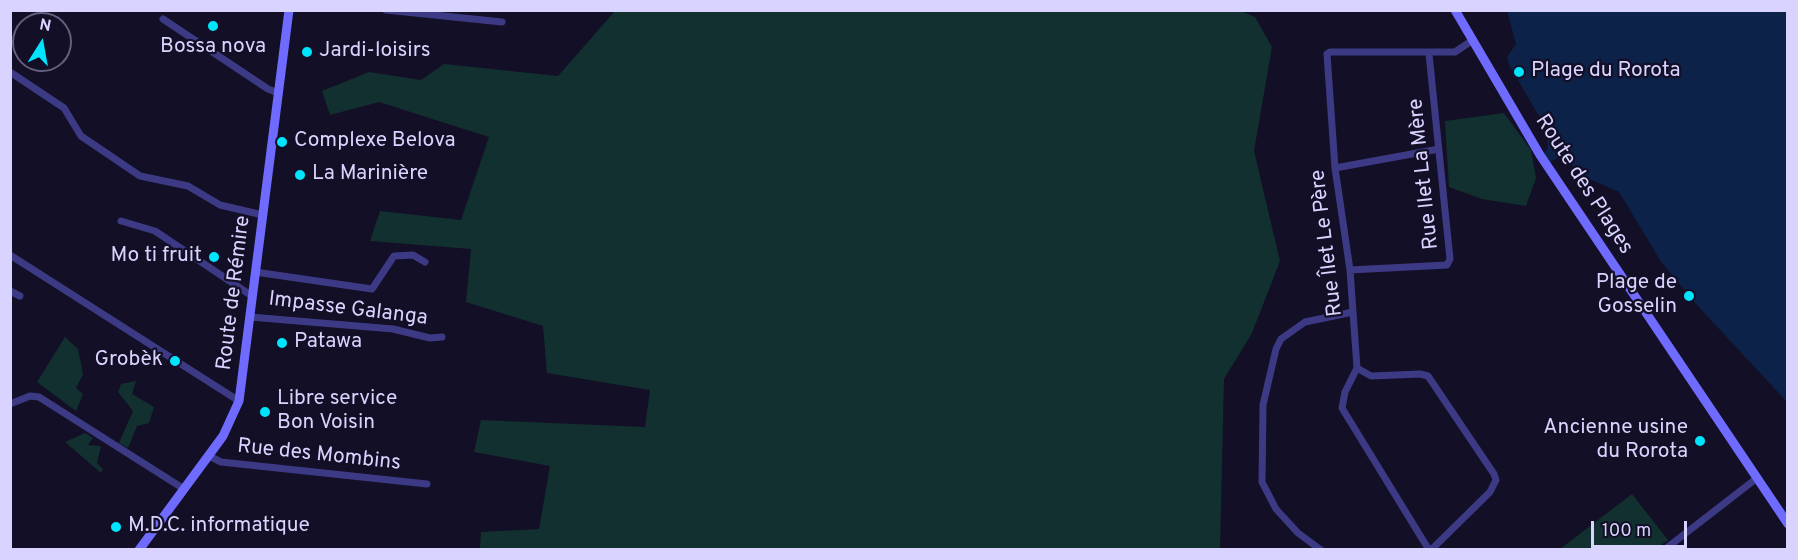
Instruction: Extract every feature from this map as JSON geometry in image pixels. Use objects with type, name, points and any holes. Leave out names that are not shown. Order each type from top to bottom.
[{"type":"street","name":"Route de Rémire","points":[[144,548],[209,456],[233,418],[239,401],[289,10]]},
{"type":"street","points":[[386,10],[502,22]]},
{"type":"street","name":"Route des Plages","points":[[1455,10],[1540,155],[1788,524]]},
{"type":"street","points":[[163,19],[268,89],[278,93]]},
{"type":"street","name":"Rue Îlet Le Père","points":[[1430,549],[1344,417],[1342,408],[1345,392],[1357,368],[1350,270],[1335,168],[1327,54],[1330,52],[1429,54],[1455,52],[1473,40]]},
{"type":"street","name":"Rue Ilet La Mère","points":[[1350,270],[1448,265],[1450,259],[1429,54]]},
{"type":"street","points":[[10,72],[64,108],[81,136],[140,176],[188,186],[220,205],[263,215]]},
{"type":"street","points":[[1335,168],[1439,149]]},
{"type":"street","points":[[121,221],[155,231],[252,296]]},
{"type":"street","points":[[10,255],[239,401]]},
{"type":"street","points":[[255,272],[372,289],[394,256],[413,255],[425,261]]},
{"type":"street","points":[[10,291],[20,296]]},
{"type":"street","points":[[1321,549],[1298,533],[1276,509],[1262,482],[1263,405],[1276,349],[1281,339],[1305,322],[1353,312]]},
{"type":"street","name":"Impasse Galanga","points":[[250,317],[254,315],[393,329],[430,338],[442,337]]},
{"type":"street","points":[[1357,368],[1371,376],[1420,374],[1428,376],[1494,474],[1496,480],[1490,492],[1430,549]]},
{"type":"street","points":[[10,404],[30,396],[39,397],[184,489]]},
{"type":"street","name":"Rue des Mombins","points":[[209,456],[221,462],[427,484]]},
{"type":"street","points":[[1664,549],[1757,478]]},
{"type":"green space","points":[[1238,10],[1255,17],[1272,47],[1254,151],[1280,261],[1252,333],[1224,379],[1220,549],[480,549],[481,532],[539,529],[550,466],[474,452],[481,420],[645,427],[650,390],[547,373],[543,326],[466,302],[471,249],[370,241],[380,211],[461,220],[489,137],[379,102],[330,115],[322,91],[369,72],[421,80],[444,64],[558,76],[615,11]]},
{"type":"green space","points":[[1504,113],[1531,150],[1536,178],[1526,206],[1482,199],[1449,187],[1445,121]]},
{"type":"green space","points":[[65,337],[78,349],[83,374],[76,388],[83,394],[76,411],[37,382]]},
{"type":"green space","points":[[136,381],[132,394],[154,407],[149,423],[137,426],[128,448],[119,443],[133,411],[118,392],[121,384]]},
{"type":"green space","points":[[85,433],[93,438],[88,445],[101,446],[97,463],[103,469],[101,473],[65,442]]},
{"type":"green space","points":[[1632,494],[1668,540],[1655,549],[1560,549]]},
{"type":"water","points":[[1507,11],[1787,11],[1787,402],[1696,304],[1662,263],[1619,192],[1587,178],[1568,162],[1558,158],[1550,162],[1544,153],[1548,149],[1546,128],[1509,65],[1507,57],[1516,44]]},
{"type":"place","name":"Bossa nova","points":[[213,26]]},
{"type":"place","name":"Jardi-loisirs","points":[[307,52]]},
{"type":"place","name":"Plage du Rorota","points":[[1519,72]]},
{"type":"place","name":"Complexe Belova","points":[[282,142]]},
{"type":"place","name":"La Marinière","points":[[300,175]]},
{"type":"place","name":"Mo ti fruit","points":[[214,257]]},
{"type":"place","name":"Plage de Gosselin","points":[[1689,296]]},
{"type":"place","name":"Patawa","points":[[282,343]]},
{"type":"place","name":"Grobèk","points":[[175,361]]},
{"type":"place","name":"Libre service Bon Voisin","points":[[265,412]]},
{"type":"place","name":"Ancienne usine du Rorota","points":[[1700,441]]},
{"type":"place","name":"M.D.C. informatique","points":[[116,527]]}]
